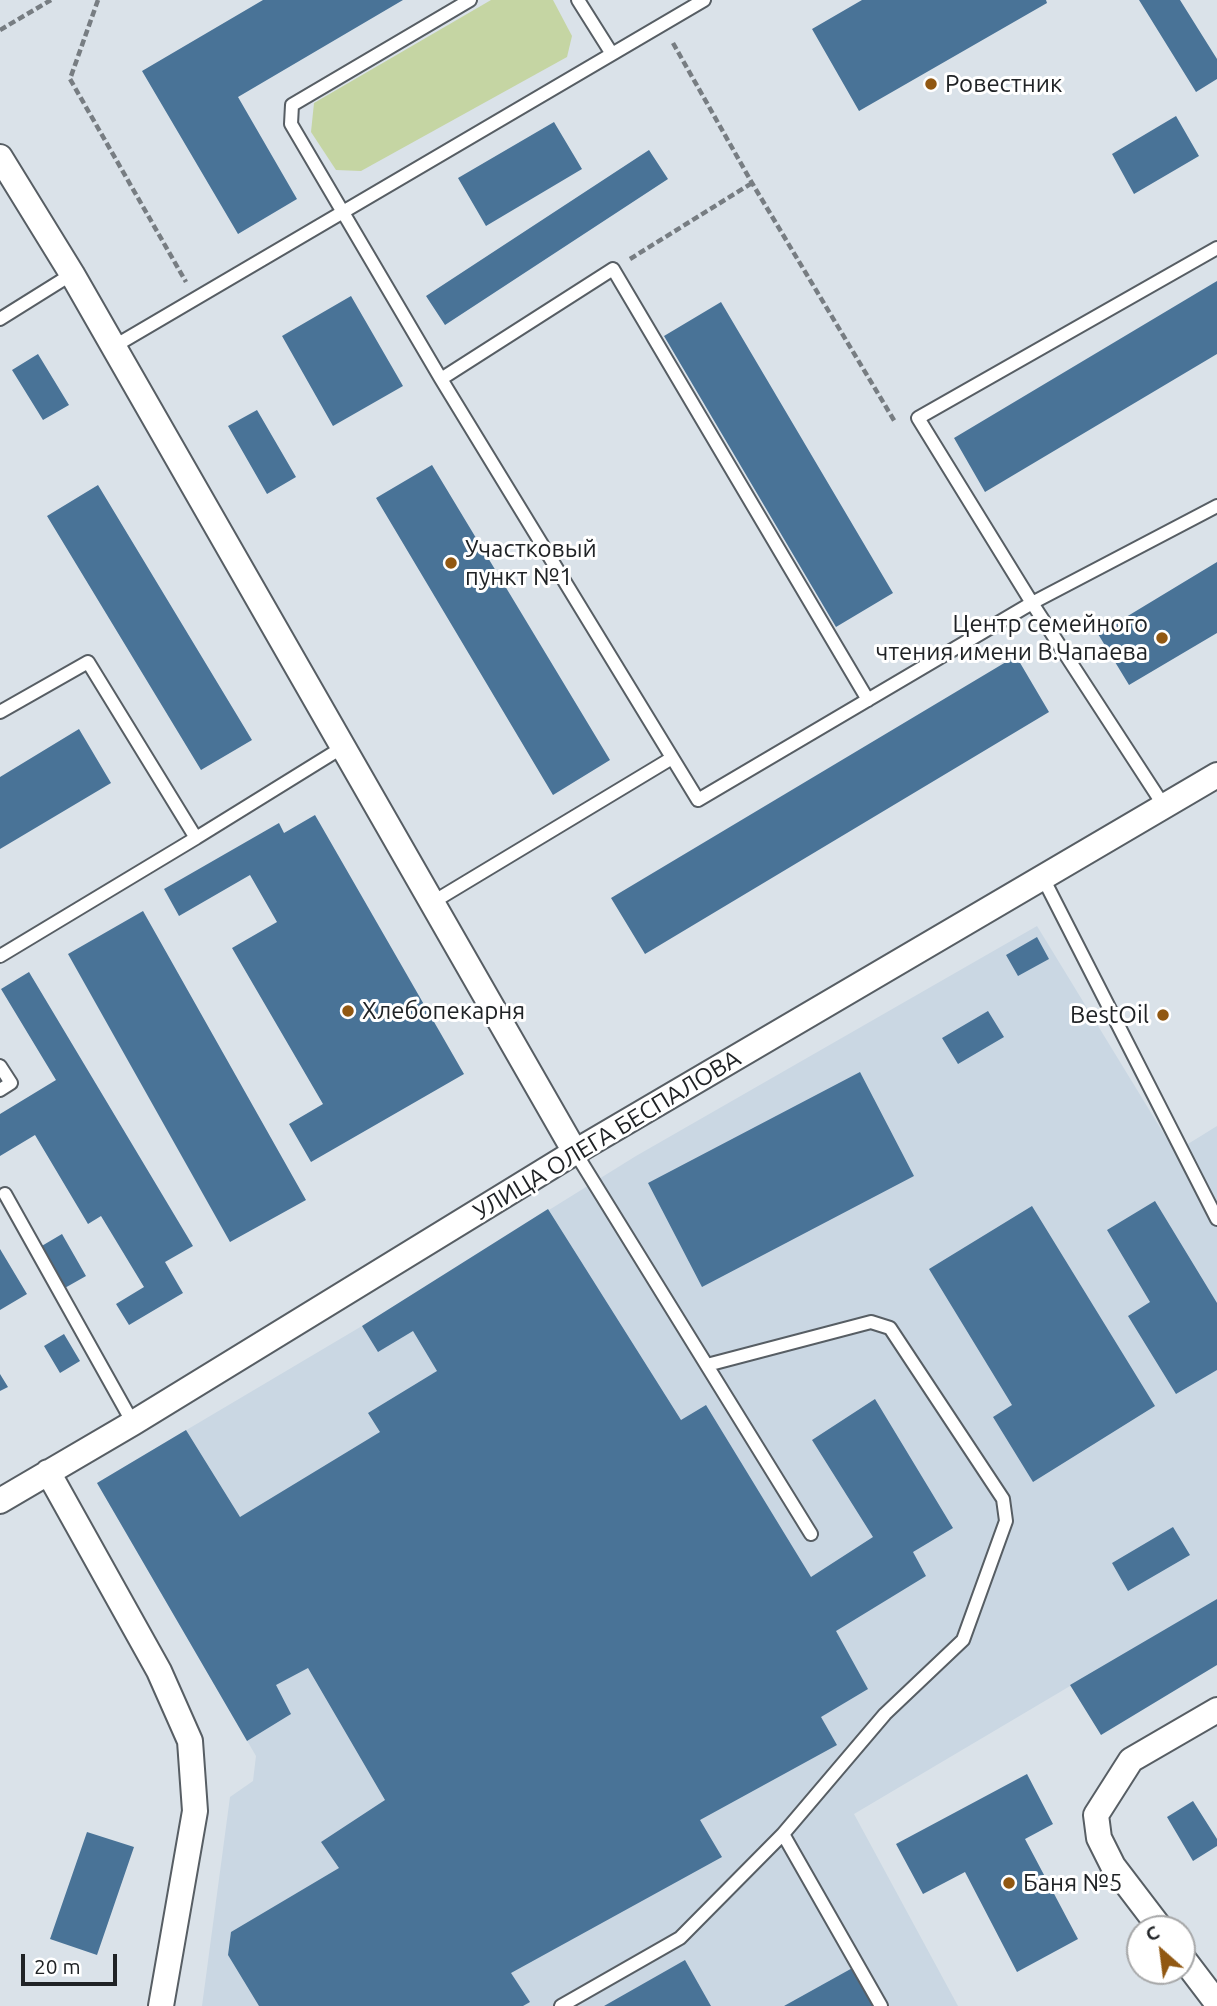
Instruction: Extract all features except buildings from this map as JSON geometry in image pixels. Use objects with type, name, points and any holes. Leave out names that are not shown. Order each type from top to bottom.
[{"type":"street","points":[[0,157],[72,274],[575,1152]]},
{"type":"street","name":"УЛИЦА ОЛЕГА БЕСПАЛОВА","points":[[0,1501],[133,1423],[575,1152],[1164,806],[1214,783]]},
{"type":"street","points":[[48,1472],[159,1671],[190,1741],[195,1811],[161,2006]]},
{"type":"street","points":[[1150,1915],[1113,1866],[1099,1838],[1096,1815],[1131,1760],[1217,1710]]},
{"type":"street","points":[[1196,1975],[1217,2003]]},
{"type":"lane","points":[[470,0],[292,105],[291,124],[441,379],[698,800],[1032,603],[1217,506]]},
{"type":"lane","points":[[578,0],[612,54]]},
{"type":"lane","points":[[113,347],[704,0]]},
{"type":"lane","points":[[1164,806],[1032,603],[918,418],[1217,248]]},
{"type":"lane","points":[[441,379],[613,270],[868,700]]},
{"type":"lane","points":[[0,319],[72,274]]},
{"type":"lane","points":[[0,712],[88,662],[196,838]]},
{"type":"lane","points":[[0,956],[343,747]]},
{"type":"lane","points":[[433,902],[672,758]]},
{"type":"lane","points":[[1043,878],[1217,1219]]},
{"type":"lane","points":[[0,1066],[11,1083],[0,1090]]},
{"type":"lane","points":[[575,1152],[811,1534]]},
{"type":"lane","points":[[5,1194],[133,1423]]},
{"type":"lane","points":[[561,2006],[680,1938],[783,1834],[886,1714],[963,1640],[1006,1521],[1003,1499],[890,1328],[870,1322],[707,1366]]},
{"type":"lane","points":[[783,1834],[881,2006]]},
{"type":"path","points":[[0,30],[51,0]]},
{"type":"path","points":[[97,0],[70,79],[195,298]]},
{"type":"path","points":[[663,24],[751,183],[899,429],[918,418]]},
{"type":"path","points":[[613,270],[751,183]]},
{"type":"shaded area","points":[[1037,926],[1175,1152],[1217,1126],[1217,1599],[854,1814],[958,2006],[202,2006],[230,1797],[253,1781],[256,1756],[97,1483],[362,1326],[636,1156]]},
{"type":"green space","points":[[491,0],[553,0],[572,36],[567,57],[361,171],[336,170],[311,132],[314,103]]},
{"type":"place","name":"Ровестник","points":[[931,84]]},
{"type":"place","name":"Участковый пункт №1","points":[[451,563]]},
{"type":"place","name":"Центр семейного чтения имени В.Чапаева","points":[[1162,638]]},
{"type":"place","name":"Хлебопекарня","points":[[348,1011]]},
{"type":"place","name":"BestOil","points":[[1163,1015]]},
{"type":"place","name":"Баня №5","points":[[1009,1883]]}]
